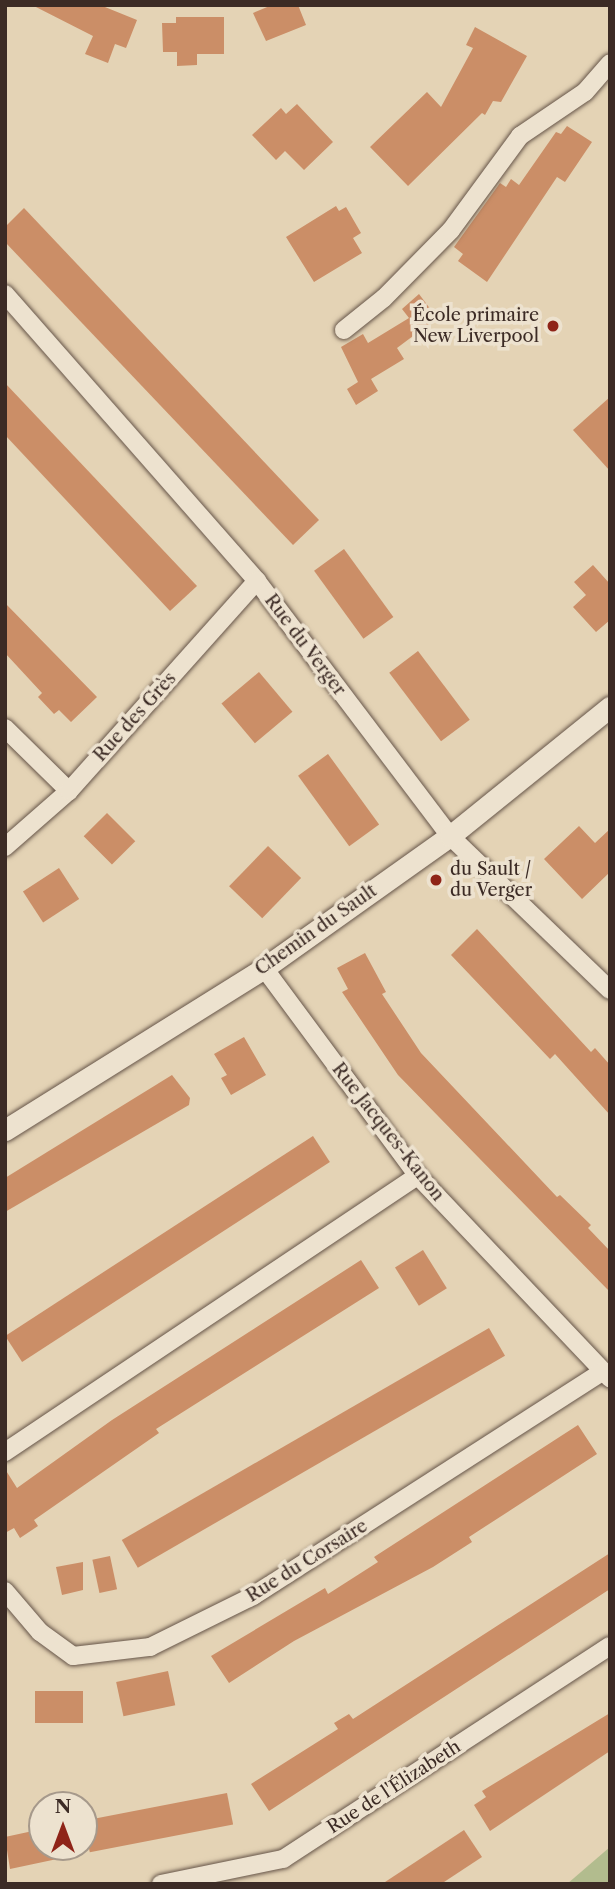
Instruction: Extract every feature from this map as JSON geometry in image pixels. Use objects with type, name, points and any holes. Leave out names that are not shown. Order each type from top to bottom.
[{"type":"street","points":[[344,330],[384,299],[451,230],[520,136],[585,92],[610,63]]},
{"type":"street","name":"Rue du Verger","points":[[5,294],[257,581],[450,836],[610,990]]},
{"type":"street","name":"Rue des Grès","points":[[5,847],[68,791],[257,581]]},
{"type":"street","name":"Chemin du Sault","points":[[5,1130],[264,968],[450,836],[610,707]]},
{"type":"street","points":[[5,728],[68,791]]},
{"type":"street","name":"Rue Jacques-Kanon","points":[[264,968],[418,1176],[606,1375]]},
{"type":"street","points":[[5,1452],[418,1176]]},
{"type":"street","name":"Rue du Corsaire","points":[[5,1591],[40,1632],[73,1656],[150,1647],[253,1596],[606,1375]]},
{"type":"street","name":"Rue de l'Élizabeth","points":[[161,1884],[284,1859],[610,1646]]},
{"type":"green space","points":[[610,1847],[610,1884],[567,1884]]},
{"type":"building","points":[[32,5],[100,5],[137,20],[126,48],[115,44],[108,63],[85,54],[93,36]]},
{"type":"building","points":[[272,5],[298,5],[306,25],[266,41],[253,13]]},
{"type":"building","points":[[176,17],[224,17],[224,54],[197,54],[197,65],[177,66],[177,52],[163,52],[162,23],[176,23]]},
{"type":"building","points":[[475,27],[527,56],[501,102],[493,101],[485,115],[482,113],[408,186],[370,147],[427,92],[441,107],[473,48],[466,45]]},
{"type":"building","points":[[297,104],[333,142],[304,170],[285,151],[276,160],[252,135],[281,108],[286,114]]},
{"type":"building","points":[[567,126],[592,142],[565,182],[557,177],[487,282],[458,261],[463,254],[454,247],[500,183],[506,187],[511,179],[519,185],[556,132],[561,134]]},
{"type":"building","points":[[336,206],[339,211],[346,207],[361,233],[353,238],[362,253],[314,282],[286,237]]},
{"type":"building","points":[[24,208],[319,520],[293,545],[5,242],[5,227]]},
{"type":"building","points":[[419,294],[437,318],[397,348],[404,359],[371,379],[378,391],[356,405],[347,389],[358,382],[341,347],[363,334],[368,343],[409,318],[402,309]]},
{"type":"building","points":[[5,383],[197,586],[170,611],[5,435]]},
{"type":"building","points":[[610,397],[610,471],[573,430]]},
{"type":"building","points":[[344,549],[393,617],[363,639],[314,571]]},
{"type":"building","points":[[593,565],[610,584],[610,620],[596,632],[573,607],[586,595],[574,582]]},
{"type":"building","points":[[5,603],[97,697],[71,722],[59,710],[54,714],[38,697],[42,693],[5,653]]},
{"type":"building","points":[[418,651],[470,720],[441,741],[389,673]]},
{"type":"building","points":[[259,672],[292,712],[255,743],[221,703]]},
{"type":"building","points":[[328,754],[379,824],[349,846],[298,776]]},
{"type":"building","points":[[107,813],[135,841],[112,865],[84,836]]},
{"type":"building","points":[[579,826],[595,843],[610,829],[610,872],[582,899],[544,859]]},
{"type":"building","points":[[268,846],[301,878],[262,918],[229,886]]},
{"type":"building","points":[[59,868],[79,899],[43,922],[23,891]]},
{"type":"building","points":[[477,929],[591,1052],[595,1048],[610,1065],[610,1115],[555,1054],[550,1059],[451,955]]},
{"type":"building","points":[[365,953],[386,992],[382,994],[421,1053],[557,1197],[560,1195],[591,1225],[588,1228],[610,1251],[610,1292],[398,1075],[342,992],[348,989],[337,968]]},
{"type":"building","points":[[244,1037],[266,1075],[231,1095],[221,1078],[227,1075],[214,1054]]},
{"type":"building","points":[[172,1075],[190,1098],[189,1105],[5,1212],[5,1178]]},
{"type":"building","points":[[313,1136],[330,1162],[22,1362],[5,1336]]},
{"type":"building","points":[[423,1250],[447,1288],[419,1306],[395,1267]]},
{"type":"building","points":[[361,1260],[379,1288],[156,1429],[159,1433],[34,1520],[38,1526],[20,1538],[14,1528],[5,1533],[5,1469],[17,1488],[112,1420]]},
{"type":"building","points":[[489,1328],[505,1356],[138,1568],[122,1540]]},
{"type":"building","points":[[578,1425],[597,1454],[469,1537],[472,1542],[433,1567],[294,1641],[229,1683],[211,1656],[325,1588],[328,1594],[378,1562],[374,1557]]},
{"type":"building","points":[[610,1553],[610,1589],[269,1811],[251,1784],[338,1729],[334,1723],[349,1714],[353,1719]]},
{"type":"building","points":[[110,1556],[117,1589],[99,1593],[92,1560]]},
{"type":"building","points":[[83,1562],[83,1590],[62,1595],[56,1567]]},
{"type":"building","points":[[168,1671],[175,1705],[123,1716],[116,1682]]},
{"type":"building","points":[[35,1691],[83,1691],[83,1723],[35,1723]]},
{"type":"building","points":[[610,1713],[610,1751],[490,1831],[474,1805],[486,1797],[482,1791]]},
{"type":"building","points":[[227,1793],[233,1824],[98,1851],[98,1818]]},
{"type":"building","points":[[464,1830],[482,1857],[441,1884],[382,1884]]},
{"type":"building","points":[[28,1832],[28,1861],[48,1861],[10,1869],[5,1837]]},
{"type":"place","name":"École primaire New Liverpool","points":[[553,326]]},
{"type":"place","name":"du Sault / du Verger","points":[[436,880]]}]
